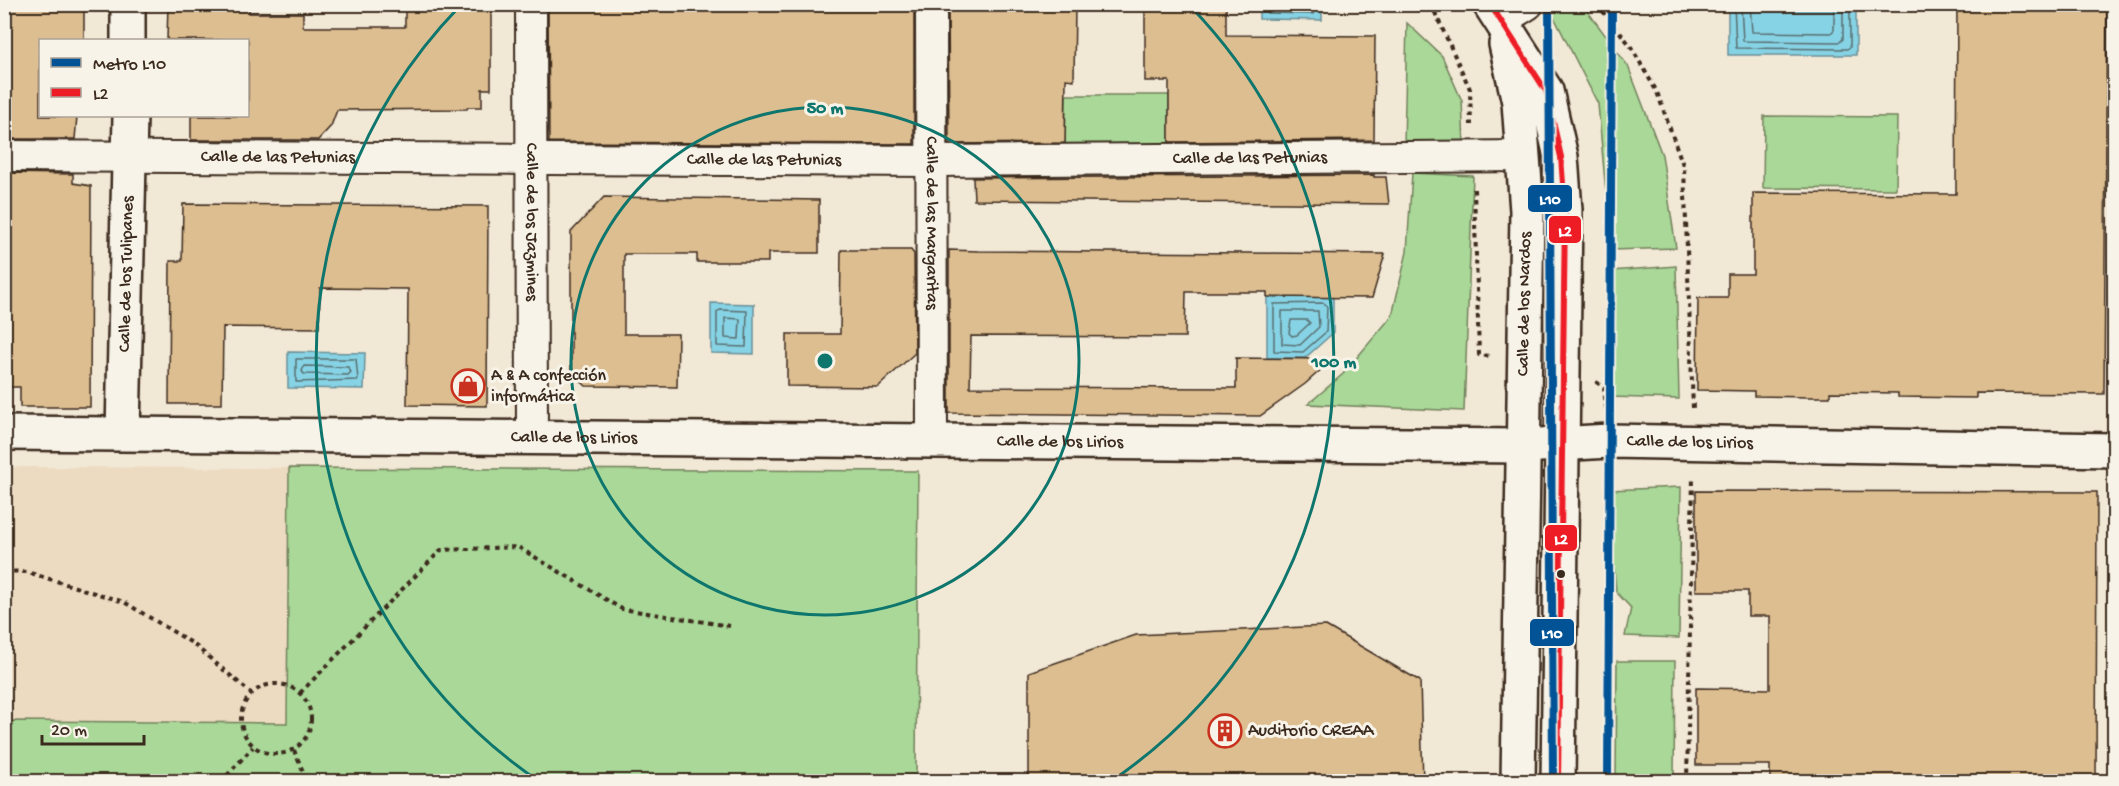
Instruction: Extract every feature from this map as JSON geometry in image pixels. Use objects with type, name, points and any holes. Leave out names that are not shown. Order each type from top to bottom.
[{"type":"street","points":[[128,4],[128,39]]},
{"type":"street","name":"Calle de los Jazmines","points":[[531,4],[532,438]]},
{"type":"street","name":"Calle de las Margaritas","points":[[931,4],[932,441]]},
{"type":"street","name":"Calle de los Nardos","points":[[1506,10],[1519,102],[1527,211],[1518,782]]},
{"type":"street","name":"Calle de los Nardos","points":[[1506,10],[1546,91],[1561,157],[1565,210],[1558,782]]},
{"type":"street","name":"Calle de los Tulipanes","points":[[123,433],[130,117]]},
{"type":"street","name":"Calle de las Petunias","points":[[4,156],[531,157],[933,161],[1524,156]]},
{"type":"street","name":"Calle de los Lirios","points":[[4,433],[1523,446],[1609,441],[2115,450]]},
{"type":"path","points":[[1598,4],[1630,45],[1657,92],[1684,168],[1694,443],[1687,782]]},
{"type":"path","points":[[300,693],[441,550],[518,547],[622,609],[730,626]]},
{"type":"path","points":[[4,571],[27,572],[124,602],[192,643],[251,693]]},
{"type":"path","points":[[267,685],[285,685],[300,693],[311,712],[309,734],[294,750],[273,755],[253,747],[241,730],[241,710],[251,693],[267,685]]},
{"type":"path","points":[[221,782],[253,747]]},
{"type":"path","points":[[294,750],[304,774],[304,782]]},
{"type":"shaded area","points":[[5,467],[289,468],[287,723],[5,721]]},
{"type":"green space","points":[[1583,5],[1628,66],[1662,155],[1676,248],[1611,250],[1598,104],[1549,7]]},
{"type":"green space","points":[[1407,23],[1442,56],[1462,101],[1464,144],[1404,144]]},
{"type":"green space","points":[[1066,95],[1169,95],[1169,149],[1065,148]]},
{"type":"green space","points":[[1764,116],[1897,117],[1896,189],[1763,188]]},
{"type":"green space","points":[[1412,173],[1473,176],[1464,411],[1308,404],[1343,374],[1392,316],[1407,252]]},
{"type":"green space","points":[[1676,266],[1679,399],[1610,397],[1611,271]]},
{"type":"green space","points":[[289,468],[918,471],[916,775],[884,777],[884,782],[5,781],[5,721],[287,723]]},
{"type":"green space","points":[[1681,487],[1679,638],[1625,636],[1631,608],[1616,592],[1609,490]]},
{"type":"green space","points":[[1617,661],[1675,661],[1674,781],[1616,781]]},
{"type":"water","points":[[1259,5],[1322,5],[1322,20],[1259,19]]},
{"type":"water","points":[[1728,5],[1856,5],[1856,55],[1728,55]]},
{"type":"water","points":[[1267,297],[1333,297],[1333,333],[1305,358],[1267,358]]},
{"type":"water","points":[[711,303],[754,304],[754,354],[711,353]]},
{"type":"water","points":[[288,352],[365,353],[364,389],[288,388]]},
{"type":"building","points":[[4,4],[84,4],[84,39],[39,39],[39,117],[77,117],[75,139],[4,139]]},
{"type":"building","points":[[168,4],[249,4],[249,13],[303,13],[303,27],[405,27],[405,4],[491,4],[491,89],[482,89],[482,107],[337,110],[331,126],[318,140],[191,140],[191,117],[249,117],[249,39],[167,39]]},
{"type":"building","points":[[548,4],[914,4],[914,144],[549,142]]},
{"type":"building","points":[[948,4],[1075,4],[1074,80],[1066,79],[1065,143],[949,144]]},
{"type":"building","points":[[1145,4],[1226,4],[1226,35],[1375,36],[1374,140],[1169,142],[1169,81],[1145,81]]},
{"type":"building","points":[[1957,4],[2107,4],[2104,394],[1976,393],[1976,398],[1898,397],[1898,393],[1830,392],[1830,397],[1809,397],[1754,396],[1754,391],[1697,390],[1698,298],[1728,298],[1728,274],[1753,274],[1753,193],[1956,194]]},
{"type":"building","points":[[4,173],[73,174],[73,183],[91,186],[90,407],[20,407],[20,387],[4,387]]},
{"type":"building","points":[[1374,175],[1374,177],[1386,177],[1389,204],[974,200],[973,178]]},
{"type":"building","points":[[604,197],[819,200],[819,253],[768,253],[768,262],[697,262],[697,254],[624,254],[624,334],[678,334],[677,387],[586,386],[571,372],[571,232]]},
{"type":"building","points":[[183,204],[488,206],[487,406],[407,405],[408,289],[320,288],[319,328],[223,327],[222,404],[169,404],[170,261],[182,261]]},
{"type":"building","points":[[841,250],[911,250],[914,254],[915,353],[878,387],[787,386],[787,334],[840,334]]},
{"type":"building","points":[[949,250],[1385,254],[1372,298],[1267,297],[1267,292],[1186,292],[1185,337],[971,336],[970,387],[1236,388],[1236,358],[1333,359],[1305,384],[1260,416],[949,413]]},
{"type":"building","points":[[1696,491],[2097,492],[2096,782],[1770,782],[1770,765],[1696,765],[1696,688],[1770,689],[1770,616],[1748,616],[1748,591],[1696,591]]},
{"type":"building","name":"Auditorio CREAA","points":[[1326,626],[1420,681],[1423,782],[1029,782],[1029,672],[1136,635]]},
{"type":"metro line","name":"L10","points":[[1549,4],[1553,782]]},
{"type":"metro line","name":"L10","points":[[1608,782],[1612,4]]},
{"type":"transit line","name":"L2","points":[[1490,4],[1546,91],[1561,157],[1565,210],[1558,782]]},
{"type":"place","name":"A & A confección informática","points":[[468,386]]},
{"type":"place","name":"Auditorio CREAA","points":[[1225,731]]}]
